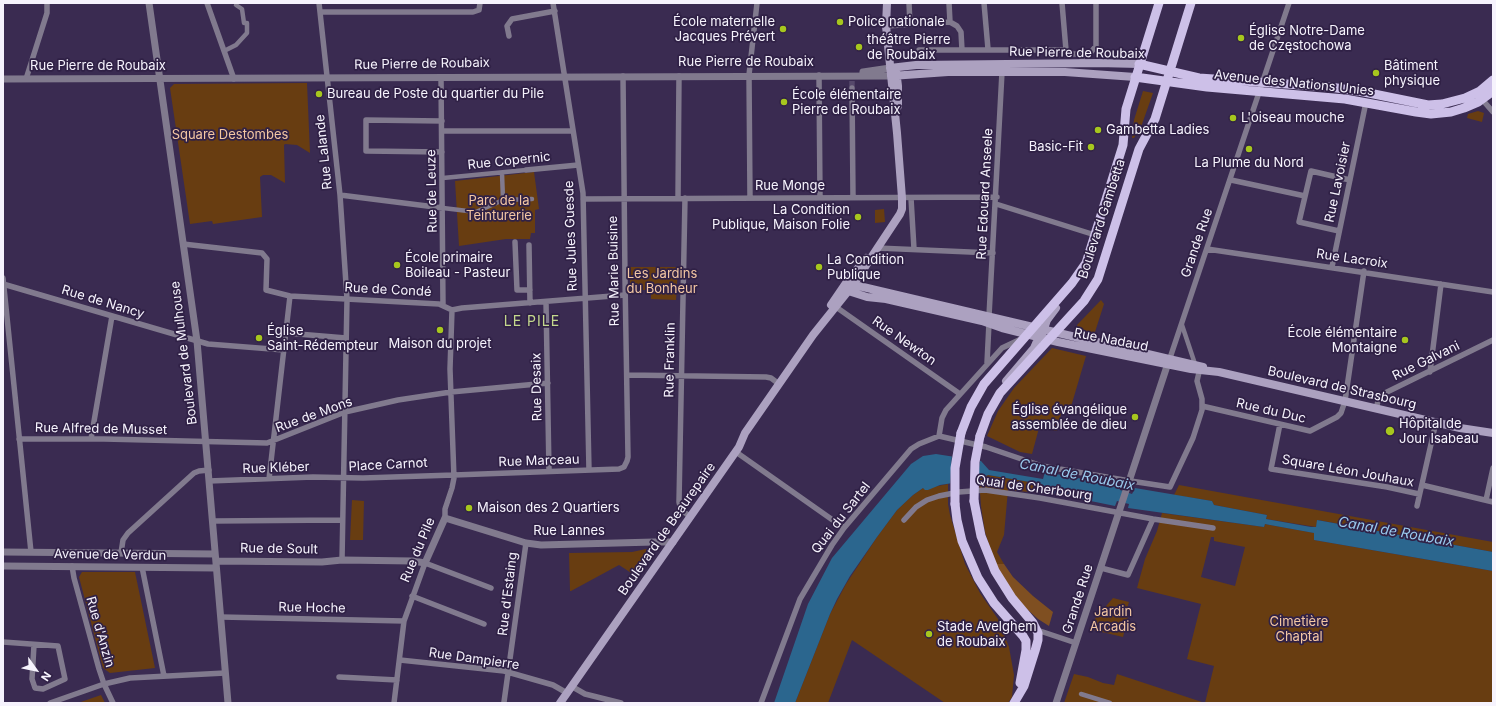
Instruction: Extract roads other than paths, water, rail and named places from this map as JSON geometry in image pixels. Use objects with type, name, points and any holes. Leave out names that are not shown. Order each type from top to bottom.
[{"type":"main road","name":"Boulevard de Beaurepaire","points":[[791,366],[836,307],[861,264],[877,248],[902,209],[887,3]]},
{"type":"main road","name":"Boulevard Gambetta","points":[[1014,703],[1019,689],[1026,647],[1025,639],[994,604],[975,573],[962,541],[955,504],[955,468],[961,433],[967,415],[980,390],[992,373],[1080,273],[1088,259],[1123,145],[1126,112],[1135,77],[1159,3]]},
{"type":"main road","name":"Boulevard Gambetta","points":[[1037,630],[1005,589],[994,571],[980,536],[974,501],[975,462],[980,436],[988,414],[1000,393],[1087,298],[1098,279],[1139,149],[1155,119],[1191,3]]},
{"type":"main road","name":"Rue Pierre de Roubaix","points":[[893,72],[916,65],[1082,63],[1139,64],[1170,71]]},
{"type":"main road","name":"Avenue des Nations Unies","points":[[1170,71],[1199,78],[1366,102],[1422,113],[1436,114],[1461,110],[1479,96],[1493,80]]},
{"type":"main road","name":"Rue Pierre de Roubaix","points":[[893,72],[1076,72],[1135,77]]},
{"type":"main road","name":"Avenue des Nations Unies","points":[[1135,77],[1207,87],[1318,86],[1350,90],[1428,104],[1450,103],[1493,91]]},
{"type":"main road","points":[[1048,339],[1044,335],[1049,316],[1071,290],[1080,273]]},
{"type":"main road","name":"Boulevard de Beaurepaire","points":[[560,703],[736,452],[745,433],[847,287]]},
{"type":"main road","points":[[847,287],[872,298],[886,298],[989,320]]},
{"type":"main road","name":"Rue Nadaud","points":[[989,320],[1034,326],[1169,361]]},
{"type":"main road","name":"Rue Nadaud","points":[[989,320],[1002,328],[1025,336],[1038,337],[1169,361]]},
{"type":"main road","points":[[1000,393],[1009,376],[1033,349],[1038,337],[1038,331],[1034,326]]},
{"type":"main road","name":"Boulevard de Strasbourg","points":[[1169,361],[1460,428],[1493,433]]},
{"type":"main road","name":"Boulevard de Strasbourg","points":[[1460,428],[1477,435],[1493,439]]},
{"type":"main road","points":[[1014,703],[1024,686],[1035,652],[1038,640],[1037,630]]},
{"type":"street","points":[[26,79],[47,13],[47,3]]},
{"type":"street","name":"Boulevard de Mulhouse","points":[[149,3],[197,341],[228,703]]},
{"type":"street","points":[[207,3],[234,79]]},
{"type":"street","name":"Rue Lalande","points":[[319,3],[340,195],[347,300],[343,478]]},
{"type":"street","points":[[320,12],[473,12],[479,10],[480,3]]},
{"type":"street","name":"Rue Jules Guesde","points":[[553,3],[583,199],[589,470]]},
{"type":"street","points":[[750,198],[749,75],[757,3]]},
{"type":"street","points":[[909,3],[910,25]]},
{"type":"street","points":[[949,3],[950,22]]},
{"type":"street","points":[[984,3],[988,49]]},
{"type":"street","points":[[1062,3],[1066,50]]},
{"type":"street","points":[[919,50],[1066,50],[1073,54],[1091,52],[1096,46],[1096,3]]},
{"type":"street","name":"Grande Rue","points":[[1056,703],[1289,3]]},
{"type":"street","points":[[224,51],[236,45],[247,33],[247,23],[244,22],[242,9],[236,5]]},
{"type":"street","points":[[509,36],[507,26],[512,19],[555,11]]},
{"type":"street","points":[[888,26],[950,22],[956,25],[960,31],[962,50]]},
{"type":"street","points":[[1082,54],[1082,63]]},
{"type":"street","name":"Rue Pierre de Roubaix","points":[[3,79],[841,75],[893,72]]},
{"type":"street","name":"Rue Pierre de Roubaix","points":[[841,75],[852,78],[893,72]]},
{"type":"street","name":"Rue Edouard Anseele","points":[[989,320],[997,197],[1002,72]]},
{"type":"street","points":[[819,75],[820,197]]},
{"type":"street","name":"Rue Marie Buisine","points":[[623,76],[628,457],[625,466]]},
{"type":"street","name":"Rue Franklin","points":[[679,76],[681,198],[679,502],[682,510],[691,517]]},
{"type":"street","name":"Rue de Leuze","points":[[442,77],[443,305]]},
{"type":"street","points":[[852,88],[853,197]]},
{"type":"street","points":[[1479,96],[1493,112]]},
{"type":"street","name":"Rue Lavoisier","points":[[1332,267],[1366,102]]},
{"type":"street","points":[[442,121],[366,120],[366,151],[442,152]]},
{"type":"street","points":[[442,130],[573,131]]},
{"type":"street","name":"Rue Copernic","points":[[443,178],[578,165]]},
{"type":"street","points":[[1339,231],[1299,222],[1311,171],[1350,180]]},
{"type":"street","points":[[502,173],[503,200]]},
{"type":"street","points":[[1230,180],[1305,196]]},
{"type":"street","points":[[340,195],[476,212],[503,200],[532,199]]},
{"type":"street","name":"Rue Monge","points":[[583,199],[997,197]]},
{"type":"street","points":[[911,198],[914,249]]},
{"type":"street","points":[[996,204],[1096,235]]},
{"type":"street","points":[[515,242],[517,290],[530,290]]},
{"type":"street","name":"Rue de Condé","points":[[183,244],[262,253],[267,259],[266,290],[290,296],[443,305],[452,310]]},
{"type":"street","points":[[529,244],[530,303]]},
{"type":"street","points":[[877,248],[993,253]]},
{"type":"street","name":"Rue Lacroix","points":[[1207,249],[1364,271],[1493,292]]},
{"type":"street","name":"Rue du Duc","points":[[1202,406],[1308,431],[1314,430],[1340,415],[1343,410],[1364,271]]},
{"type":"street","points":[[3,282],[30,552]]},
{"type":"street","name":"Rue de Nancy","points":[[3,282],[208,344],[284,350]]},
{"type":"street","points":[[1430,372],[1441,284]]},
{"type":"street","points":[[452,310],[625,294]]},
{"type":"street","points":[[269,479],[290,296]]},
{"type":"street","name":"Rue Desaix","points":[[546,302],[549,471]]},
{"type":"street","name":"Rue Newton","points":[[836,307],[960,394]]},
{"type":"street","name":"Rue du Pile","points":[[394,703],[404,621],[412,596],[445,518],[445,509],[452,488],[454,475],[450,364],[452,310]]},
{"type":"street","points":[[91,439],[112,316]]},
{"type":"street","points":[[986,365],[988,358],[989,320]]},
{"type":"street","points":[[939,436],[989,448],[1040,465],[1170,487],[1193,438],[1202,406],[1198,383],[1198,367],[1182,324]]},
{"type":"street","points":[[286,333],[346,338]]},
{"type":"street","name":"Boulevard Gambetta","points":[[939,436],[944,413],[960,394],[1003,347],[1025,336]]},
{"type":"street","name":"Rue Galvani","points":[[1376,409],[1378,401],[1385,393],[1493,340]]},
{"type":"street","points":[[627,375],[766,377],[771,378],[779,384]]},
{"type":"street","name":"Rue de Mons","points":[[206,442],[273,442],[345,412],[403,399],[451,392],[548,382]]},
{"type":"street","points":[[1417,506],[1436,422]]},
{"type":"street","name":"Square Léon Jouhaux","points":[[1280,424],[1271,469],[1387,487],[1420,494]]},
{"type":"street","name":"Quai du Sartel","points":[[761,703],[800,599],[828,550],[844,528],[911,449],[939,436]]},
{"type":"street","name":"Rue Alfred de Musset","points":[[19,439],[206,442]]},
{"type":"street","points":[[736,452],[844,528]]},
{"type":"street","name":"Rue Marceau","points":[[454,475],[619,469],[625,466]]},
{"type":"street","points":[[1486,500],[1493,468]]},
{"type":"street","points":[[121,553],[123,540],[128,533],[194,474],[199,471],[208,470]]},
{"type":"street","name":"Place Carnot","points":[[342,560],[343,478],[454,475]]},
{"type":"street","name":"Rue Kléber","points":[[209,481],[343,478]]},
{"type":"street","points":[[1422,485],[1493,502]]},
{"type":"street","name":"Quai de Cherbourg","points":[[904,520],[910,512],[922,503],[945,494],[972,490],[986,490],[1213,528]]},
{"type":"street","name":"Rue Lannes","points":[[445,518],[526,543],[546,545],[673,542]]},
{"type":"street","points":[[1101,568],[1128,575],[1153,519]]},
{"type":"street","points":[[213,521],[342,520]]},
{"type":"street","name":"Rue d'Estaing","points":[[504,702],[526,543]]},
{"type":"street","name":"Avenue de Verdun","points":[[3,552],[121,553],[216,561]]},
{"type":"street","points":[[342,560],[413,561],[426,563],[491,588]]},
{"type":"street","name":"Rue de Soult","points":[[216,561],[322,562],[342,560]]},
{"type":"street","name":"Avenue de Verdun","points":[[3,566],[142,567],[216,561]]},
{"type":"street","name":"Rue d'Anzin","points":[[72,566],[74,578],[104,684],[113,703]]},
{"type":"street","points":[[142,567],[164,676]]},
{"type":"street","points":[[412,596],[484,624]]},
{"type":"street","name":"Rue Hoche","points":[[221,617],[404,621]]},
{"type":"street","points":[[1037,630],[1076,643]]},
{"type":"street","points":[[3,642],[34,644],[58,646],[65,679],[43,689],[35,688],[32,679],[34,644]]},
{"type":"street","name":"Rue Dampierre","points":[[400,660],[509,673],[621,703]]},
{"type":"street","points":[[50,703],[104,684],[130,678],[225,673]]},
{"type":"street","points":[[339,677],[397,680]]},
{"type":"street","points":[[1081,694],[1110,703]]},
{"type":"water","points":[[936,454],[981,461],[989,470],[1043,479],[1045,472],[1121,486],[1120,490],[1132,494],[1135,488],[1212,501],[1214,505],[1267,515],[1266,519],[1311,527],[1316,527],[1317,520],[1493,552],[1493,571],[1314,540],[1314,533],[1265,524],[1264,527],[1128,508],[1129,504],[1117,501],[1115,506],[1042,491],[1042,484],[988,475],[979,479],[940,485],[928,490],[923,488],[897,510],[850,576],[837,599],[795,703],[774,703],[808,604],[832,558],[911,464],[923,456]]},
{"type":"tunnel","points":[[852,81],[852,88]]},
{"type":"place","name":"Police nationale","points":[[840,22]]},
{"type":"place","name":"École maternelle Jacques Prévert","points":[[783,29]]},
{"type":"place","name":"Église Notre-Dame de Częstochowa","points":[[1241,38]]},
{"type":"place","name":"théâtre Pierre de Roubaix","points":[[859,47]]},
{"type":"place","name":"Bâtiment physique","points":[[1376,73]]},
{"type":"place","name":"Bureau de Poste du quartier du Pile","points":[[319,94]]},
{"type":"place","name":"École élémentaire Pierre de Roubaix","points":[[784,102]]},
{"type":"place","name":"L'oiseau mouche","points":[[1233,118]]},
{"type":"place","name":"Gambetta Ladies","points":[[1098,130]]},
{"type":"place","name":"Basic-Fit","points":[[1091,147]]},
{"type":"place","name":"La Plume du Nord","points":[[1249,149]]},
{"type":"place","name":"La Condition Publique, Maison Folie","points":[[858,217]]},
{"type":"place","name":"École primaire Boileau - Pasteur","points":[[397,265]]},
{"type":"place","name":"La Condition Publique","points":[[819,267]]},
{"type":"place","name":"Maison du projet","points":[[440,330]]},
{"type":"place","name":"Église Saint-Rédempteur","points":[[259,338]]},
{"type":"place","name":"École élémentaire Montaigne","points":[[1405,340]]},
{"type":"place","name":"Église évangélique assemblée de dieu","points":[[1135,417]]},
{"type":"place","name":"Hôpital de Jour Isabeau","points":[[1390,431]]},
{"type":"place","name":"Maison des 2 Quartiers","points":[[469,508]]},
{"type":"place","name":"Stade Avelghem de Roubaix","points":[[929,634]]},
{"type":"district","name":"LE PILE","points":[[532,322]]},
{"type":"park label","name":"Square Destombes","points":[[230,135]]},
{"type":"park label","name":"Parc de la Teinturerie","points":[[499,208]]},
{"type":"park label","name":"Les Jardins du Bonheur","points":[[662,282]]},
{"type":"park label","name":"Jardin Arcadis","points":[[1113,620]]},
{"type":"park label","name":"Cimetière Chaptal","points":[[1299,630]]},
{"type":"water label","name":"Canal de Roubaix","points":[[1077,475]]},
{"type":"water label","name":"Canal de Roubaix","points":[[1396,532]]}]
